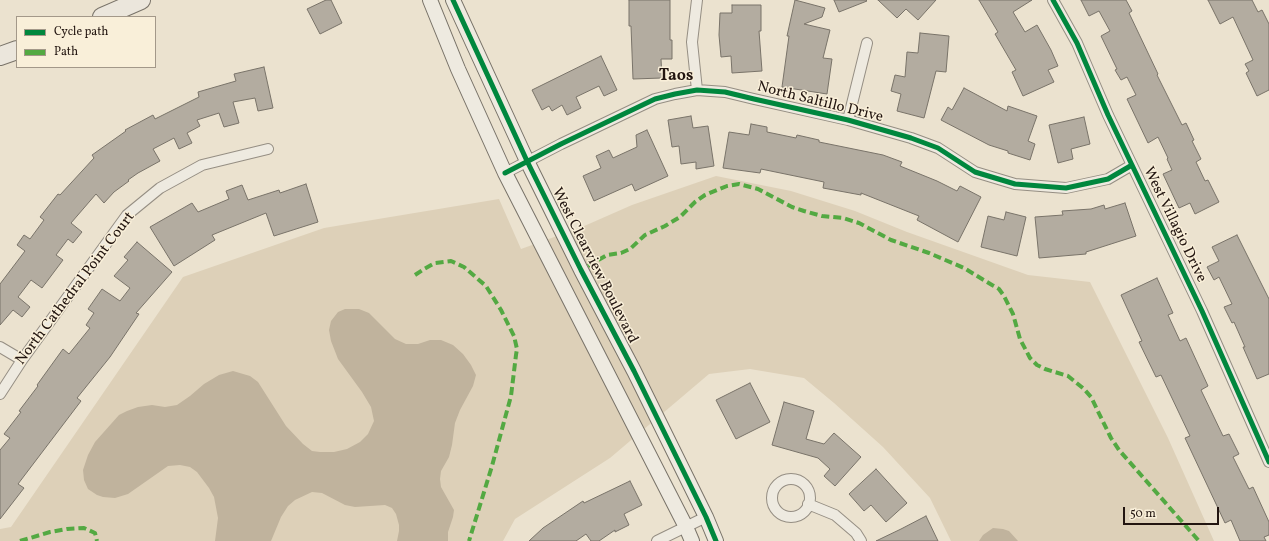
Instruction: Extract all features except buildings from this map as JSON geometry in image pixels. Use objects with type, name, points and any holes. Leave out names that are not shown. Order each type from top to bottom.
[{"type":"highway","points":[[104,16],[141,0]]},
{"type":"highway","points":[[0,56],[16,50]]},
{"type":"street","points":[[430,0],[458,69],[505,173],[692,541]]},
{"type":"street","name":"West Clearview Boulevard","points":[[453,0],[528,161],[581,270],[634,371],[706,517],[716,541]]},
{"type":"street","points":[[697,0],[692,42],[697,90]]},
{"type":"street","name":"West Villagio Drive","points":[[1053,0],[1077,43],[1108,115],[1202,311],[1269,462]]},
{"type":"street","points":[[848,120],[867,43]]},
{"type":"street","name":"North Saltillo Drive","points":[[505,173],[655,99],[697,90],[724,92],[848,120],[911,138],[938,148],[975,172],[1015,184],[1066,188],[1108,179],[1132,166]]},
{"type":"street","name":"North Cathedral Point Court","points":[[0,394],[22,360],[127,215],[160,188],[202,164],[268,149]]},
{"type":"street","points":[[0,347],[22,360]]},
{"type":"street","points":[[808,504],[835,515],[856,533],[861,541]]},
{"type":"street","points":[[657,541],[706,517]]},
{"type":"shaded area","points":[[716,176],[791,191],[855,211],[907,232],[1028,275],[1090,282],[1168,438],[1214,541],[951,541],[930,498],[883,447],[834,403],[804,378],[750,369],[709,374],[610,458],[515,519],[503,541],[0,541],[0,529],[11,527],[183,277],[324,228],[499,199],[521,249],[582,227],[632,205]]},
{"type":"shaded area","points":[[345,309],[359,309],[369,313],[395,339],[406,344],[418,344],[430,340],[441,340],[453,345],[463,354],[476,375],[473,386],[455,423],[449,457],[441,471],[441,487],[454,510],[448,532],[448,541],[397,541],[399,525],[396,514],[392,508],[385,505],[355,507],[345,505],[322,493],[312,492],[295,500],[288,506],[281,517],[271,541],[215,541],[218,518],[214,497],[197,472],[190,467],[180,465],[168,466],[128,494],[115,498],[97,495],[88,489],[84,480],[83,470],[88,455],[95,442],[119,415],[138,407],[152,405],[165,407],[177,405],[204,384],[219,375],[233,371],[250,376],[258,382],[286,426],[312,451],[334,452],[347,449],[360,442],[368,434],[374,421],[371,407],[338,359],[331,341],[329,330],[331,321],[338,312]]},
{"type":"shaded area","points":[[993,528],[1009,531],[1018,541],[979,541],[983,535]]},
{"type":"marked path","points":[[588,266],[607,255],[621,253],[630,249],[645,235],[680,217],[695,202],[705,195],[727,186],[739,184],[758,189],[792,207],[804,211],[822,216],[843,218],[859,223],[891,240],[929,253],[964,268],[999,289],[1013,314],[1020,339],[1030,358],[1037,365],[1045,369],[1068,376],[1084,389],[1091,397],[1111,438],[1119,450],[1199,541]]},
{"type":"marked path","points":[[415,275],[435,263],[451,261],[464,267],[486,286],[501,310],[514,336],[517,349],[511,396],[492,466],[469,541]]},
{"type":"marked path","points":[[20,541],[50,532],[84,528],[95,533],[97,541]]},
{"type":"cycle path","points":[[453,0],[527,161],[581,270],[634,371],[706,517],[716,541]]},
{"type":"cycle path","points":[[1053,0],[1077,43],[1108,115],[1202,311],[1269,462]]},
{"type":"cycle path","points":[[505,173],[561,144],[655,99],[697,90],[725,92],[848,120],[911,138],[938,148],[975,172],[1015,184],[1066,188],[1108,179],[1132,165]]},
{"type":"district","name":"Taos","points":[[676,77]]}]
